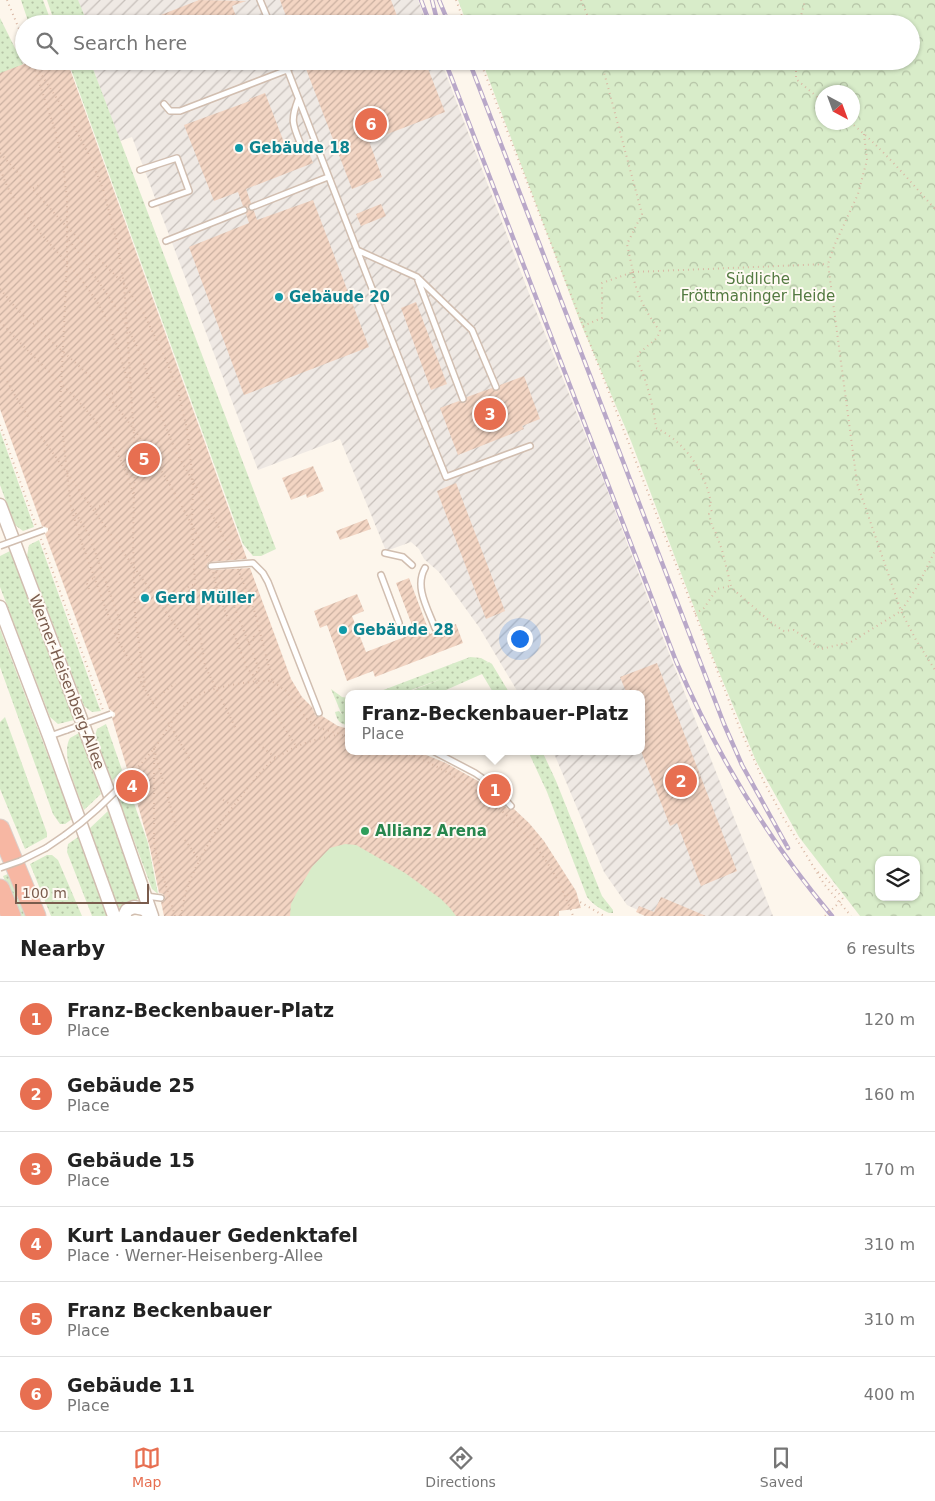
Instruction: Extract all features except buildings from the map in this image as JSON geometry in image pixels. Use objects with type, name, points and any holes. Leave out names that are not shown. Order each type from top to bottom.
[{"type":"highway","points":[[0,830],[36,916]]},
{"type":"highway","points":[[0,889],[11,916]]},
{"type":"street","name":"Werner-Heisenberg-Allee","points":[[0,505],[115,809],[152,916]]},
{"type":"street","points":[[0,607],[114,916]]},
{"type":"street","points":[[124,916],[127,910],[134,907],[144,909],[152,916]]},
{"type":"lane","points":[[260,0],[266,15]]},
{"type":"lane","points":[[164,104],[170,111],[180,111],[287,70],[446,477],[530,446]]},
{"type":"lane","points":[[298,100],[292,115],[300,145]]},
{"type":"lane","points":[[140,170],[177,158],[189,191],[152,204]]},
{"type":"lane","points":[[252,207],[328,177]]},
{"type":"lane","points":[[166,241],[244,210]]},
{"type":"lane","points":[[357,250],[417,277],[472,330],[496,387]]},
{"type":"lane","points":[[417,277],[463,399]]},
{"type":"lane","points":[[0,546],[44,530]]},
{"type":"lane","points":[[385,553],[403,557],[412,565]]},
{"type":"lane","points":[[212,566],[253,563],[263,573],[319,713]]},
{"type":"lane","points":[[425,568],[420,578],[420,587],[435,628]]},
{"type":"lane","points":[[380,575],[399,623]]},
{"type":"lane","points":[[49,736],[111,714]]},
{"type":"lane","points":[[441,755],[475,773],[491,784],[510,806]]},
{"type":"lane","points":[[0,868],[20,861],[46,848],[84,822],[130,776]]},
{"type":"lane","points":[[145,895],[161,898]]},
{"type":"path","points":[[7,0],[15,19]]},
{"type":"path","points":[[456,0],[462,15]]},
{"type":"path","points":[[581,0],[587,15]]},
{"type":"path","points":[[801,15],[805,0]]},
{"type":"path","points":[[35,70],[56,130],[67,199],[67,263],[60,410],[71,507],[94,578],[118,640],[152,702],[170,724],[208,791]]},
{"type":"path","points":[[38,70],[70,119],[90,155],[103,189],[117,242],[124,284],[134,430],[135,502],[133,565],[135,615],[146,689]]},
{"type":"path","points":[[483,70],[740,729],[764,782],[783,817],[824,884],[851,916]]},
{"type":"path","points":[[603,70],[642,214],[627,244],[636,291],[643,307],[660,331],[657,338],[638,354],[637,361],[644,376],[651,400],[652,411],[656,419],[656,428],[675,438],[704,477],[712,512],[709,514],[722,550],[731,586],[773,624],[784,631],[794,630],[821,649],[852,642],[902,611],[935,551]]},
{"type":"path","points":[[796,70],[796,79],[815,95]]},
{"type":"path","points":[[859,130],[906,176],[935,209]]},
{"type":"path","points":[[864,134],[867,160],[863,177],[858,194],[828,264],[857,483],[902,611],[916,640],[935,670]]},
{"type":"path","points":[[0,153],[66,226],[124,284],[143,312],[170,370],[179,395],[187,429],[193,481],[192,524],[196,606],[205,666]]},
{"type":"path","points":[[0,165],[4,179],[17,202],[92,294],[104,312],[115,337],[132,397]]},
{"type":"path","points":[[32,188],[42,184]]},
{"type":"path","points":[[67,239],[123,318],[142,357],[155,400],[170,438],[182,464],[237,564],[255,613],[272,681]]},
{"type":"path","points":[[583,326],[602,318],[602,283],[633,272],[828,264]]},
{"type":"path","points":[[0,289],[20,312],[107,395],[134,430],[168,483],[192,524],[212,566],[224,582],[259,670],[254,676]]},
{"type":"path","points":[[33,324],[37,320],[44,318]]},
{"type":"path","points":[[0,322],[93,416],[113,444],[130,479],[135,502]]},
{"type":"path","points":[[0,368],[35,428],[190,643],[205,666],[236,729]]},
{"type":"path","points":[[107,395],[117,392]]},
{"type":"path","points":[[0,425],[36,526]]},
{"type":"path","points":[[94,510],[110,501]]},
{"type":"path","points":[[71,507],[89,535],[120,621],[118,640]]},
{"type":"path","points":[[41,539],[104,710]]},
{"type":"path","points":[[212,566],[218,593],[247,668],[254,676],[262,697]]},
{"type":"path","points":[[89,589],[86,581],[94,578]]},
{"type":"path","points":[[183,589],[195,584]]},
{"type":"path","points":[[695,614],[704,608],[717,590],[731,586]]},
{"type":"path","points":[[248,642],[255,639],[252,632]]},
{"type":"path","points":[[130,776],[154,749],[170,724],[190,701],[204,692],[256,681],[272,681],[285,690],[307,720],[317,727],[345,736]]},
{"type":"path","points":[[152,702],[176,684]]},
{"type":"path","points":[[273,710],[297,746]]},
{"type":"path","points":[[181,916],[188,884],[208,844],[233,806],[262,770],[276,758],[297,746],[308,741],[337,735]]},
{"type":"path","points":[[251,738],[276,758]]},
{"type":"path","points":[[154,749],[176,826]]},
{"type":"path","points":[[154,749],[154,846],[175,916]]},
{"type":"path","points":[[411,755],[455,777],[480,794],[512,821],[536,848],[552,871],[563,891],[572,916]]},
{"type":"path","points":[[223,800],[233,806]]},
{"type":"path","points":[[185,840],[200,861]]},
{"type":"path","points":[[817,872],[824,876],[843,899],[825,916]]},
{"type":"path","points":[[563,891],[604,916]]},
{"type":"shaded area","points":[[66,0],[418,0],[424,15],[72,15]]},
{"type":"shaded area","points":[[93,70],[444,70],[530,296],[773,916],[651,916],[627,905],[604,872],[555,755],[645,755],[645,690],[517,690],[479,627],[439,572],[424,559],[419,549],[411,542],[386,551],[340,439],[258,470],[132,137],[120,141]]},
{"type":"green space","points":[[21,0],[43,0],[49,15],[26,15]]},
{"type":"green space","points":[[47,0],[78,0],[84,15],[52,15]]},
{"type":"green space","name":"Südliche Fröttmaninger Heide","points":[[458,0],[935,0],[935,916],[860,916],[799,837],[756,761],[712,655],[631,441],[581,324],[485,70],[920,70],[920,15],[464,15]]},
{"type":"green space","points":[[0,18],[15,48],[15,70],[0,81]]},
{"type":"green space","points":[[71,70],[93,70],[276,549],[261,556],[253,556],[243,544]]},
{"type":"green space","points":[[0,431],[34,527],[23,531],[15,525],[0,485]]},
{"type":"green space","points":[[39,540],[101,711],[92,712],[84,706],[27,556],[29,545]]},
{"type":"green space","points":[[10,551],[74,720],[58,724],[50,717],[0,587],[0,556]]},
{"type":"green space","points":[[0,629],[72,819],[65,824],[60,824],[53,814],[0,667]]},
{"type":"green space","points":[[470,657],[481,658],[488,662],[484,664],[489,662],[492,664],[508,690],[492,690],[482,674],[446,690],[413,690],[444,678],[411,690],[383,690]]},
{"type":"green space","points":[[331,689],[345,697],[345,725],[339,722],[335,712],[339,711],[342,715]]},
{"type":"green space","points":[[5,717],[47,833],[47,837],[25,849],[0,789],[0,722]]},
{"type":"green space","points":[[106,724],[122,770],[112,781],[95,736],[97,729]]},
{"type":"green space","points":[[79,733],[101,794],[84,810],[71,774],[67,754],[67,745],[70,738]]},
{"type":"green space","name":"Allianz Arena","points":[[345,755],[354,755],[558,916],[191,916]]},
{"type":"green space","points":[[530,755],[544,755],[602,896],[613,910],[613,913],[600,908],[587,897],[547,792]]},
{"type":"green space","points":[[129,789],[148,843],[158,894],[152,889],[119,800]]},
{"type":"green space","points":[[108,811],[139,896],[132,904],[120,908],[116,906],[89,829]]},
{"type":"green space","points":[[78,837],[108,916],[92,916],[67,852],[68,844]]},
{"type":"green space","points":[[47,855],[52,855],[58,860],[82,916],[51,916],[30,864]]},
{"type":"green space","points":[[8,874],[26,916],[20,916],[3,876]]},
{"type":"railway","points":[[421,0],[427,15]]},
{"type":"railway","points":[[432,0],[436,15]]},
{"type":"railway","points":[[439,0],[445,15]]},
{"type":"railway","points":[[448,70],[676,661],[708,729],[745,794],[786,857],[832,916]]},
{"type":"railway","points":[[472,70],[724,724],[742,765],[788,848]]},
{"type":"place","name":"Gebäude 11","points":[[371,124]]},
{"type":"place","name":"Gebäude 18","points":[[239,148]]},
{"type":"place","name":"Gebäude 20","points":[[279,297]]},
{"type":"place","name":"Gebäude 15","points":[[490,414]]},
{"type":"place","name":"Franz Beckenbauer","points":[[144,459]]},
{"type":"place","name":"Gerd Müller","points":[[145,598]]},
{"type":"place","name":"Gebäude 28","points":[[343,630]]},
{"type":"place","name":"Gebäude 25","points":[[681,781]]},
{"type":"place","name":"Kurt Landauer Gedenktafel","points":[[132,786]]},
{"type":"place","name":"Franz-Beckenbauer-Platz","points":[[495,790]]},
{"type":"place","name":"Allianz Arena","points":[[365,831]]}]
